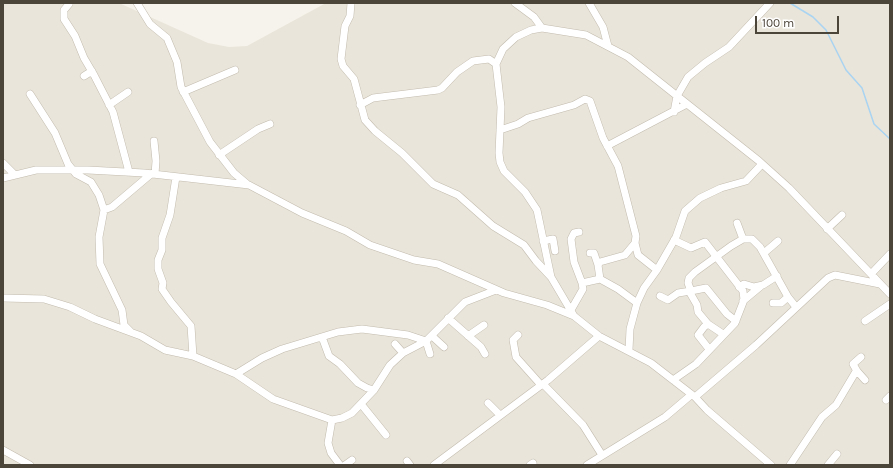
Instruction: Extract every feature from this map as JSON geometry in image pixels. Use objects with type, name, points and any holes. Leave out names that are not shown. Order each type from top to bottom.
[{"type":"street","points":[[137,3],[150,24],[162,33],[170,42],[177,62],[181,87],[210,142],[234,173],[249,185],[302,213],[346,231],[370,245],[414,260],[438,264],[496,290],[572,313]]},
{"type":"street","points":[[351,3],[350,16],[345,26],[341,59],[343,66],[354,79],[365,120],[375,131],[402,153],[433,184],[458,195],[493,226],[524,245],[551,277],[572,313],[598,336],[651,363],[693,396],[707,410],[771,465]]},
{"type":"street","points":[[515,3],[534,17],[542,28]]},
{"type":"street","points":[[589,3],[603,26],[608,46]]},
{"type":"street","points":[[674,112],[677,96],[688,77],[705,63],[729,47],[770,3]]},
{"type":"street","points":[[69,4],[64,10],[64,19],[75,36],[84,58],[109,104],[118,125],[129,172]]},
{"type":"street","points":[[551,277],[540,219],[533,202],[504,171],[500,162],[501,107],[496,64],[503,49],[516,37],[531,30],[542,28],[586,35],[628,57],[762,164],[789,188],[890,294]]},
{"type":"street","points":[[360,105],[373,98],[438,90],[442,88],[457,72],[473,61],[489,59],[496,64]]},
{"type":"street","points":[[184,92],[235,70]]},
{"type":"street","points":[[84,76],[92,71]]},
{"type":"street","points":[[109,104],[128,92]]},
{"type":"street","points":[[30,94],[55,133],[62,152],[72,169],[76,174],[94,184],[99,195],[104,210],[99,237],[100,264],[122,310],[124,325],[132,333]]},
{"type":"street","points":[[500,130],[518,124],[528,118],[574,105],[587,99],[590,101],[607,146],[618,166],[636,236],[635,243],[638,255],[657,270]]},
{"type":"street","points":[[607,146],[687,104]]},
{"type":"street","points":[[219,155],[258,129],[270,124]]},
{"type":"street","points":[[104,210],[112,207],[153,174],[156,160],[154,141]]},
{"type":"street","points":[[3,163],[15,175]]},
{"type":"street","points":[[628,350],[630,329],[637,303],[644,288],[657,270],[681,227],[683,215],[692,204],[720,188],[746,181],[762,164]]},
{"type":"street","points":[[3,178],[36,170],[72,169],[153,174],[249,185]]},
{"type":"street","points":[[176,177],[170,215],[162,238],[162,250],[158,260],[158,269],[162,288],[171,302],[191,326],[193,356]]},
{"type":"street","points":[[827,229],[842,215]]},
{"type":"street","points":[[737,223],[743,239]]},
{"type":"street","points":[[572,313],[583,289],[574,262],[571,239],[574,234],[579,232]]},
{"type":"street","points":[[543,241],[553,239],[555,251]]},
{"type":"street","points":[[723,334],[708,324],[698,312],[697,304],[690,291],[688,283],[689,278],[716,256],[743,239],[752,239],[760,247],[788,297],[796,307]]},
{"type":"street","points":[[673,380],[696,364],[736,321],[743,301],[743,291],[705,242],[691,248],[674,240]]},
{"type":"street","points":[[764,253],[778,240]]},
{"type":"street","points":[[598,265],[600,262],[625,255],[635,243]]},
{"type":"street","points":[[590,253],[594,253],[600,279]]},
{"type":"street","points":[[871,274],[890,254]]},
{"type":"street","points":[[587,465],[665,417],[693,396],[756,345],[828,278],[835,275],[880,284]]},
{"type":"street","points":[[743,301],[777,276]]},
{"type":"street","points":[[582,283],[600,279],[618,289],[637,303]]},
{"type":"street","points":[[739,287],[744,284],[754,286],[763,285]]},
{"type":"street","points":[[660,296],[668,300],[678,293],[706,288],[716,302],[736,321]]},
{"type":"street","points":[[3,298],[44,299],[70,307],[132,333],[165,350],[193,356],[236,374],[273,400],[332,420],[342,418],[352,413],[374,390],[390,365],[403,353],[426,341],[432,336],[464,302],[496,290]]},
{"type":"street","points":[[773,303],[781,304],[788,297]]},
{"type":"street","points":[[865,321],[890,304]]},
{"type":"street","points":[[448,318],[481,347],[485,354]]},
{"type":"street","points":[[708,324],[698,335],[709,349]]},
{"type":"street","points":[[468,336],[484,325]]},
{"type":"street","points":[[236,374],[262,358],[282,349],[338,332],[362,330],[408,335],[426,341]]},
{"type":"street","points":[[518,335],[513,340],[516,357],[583,425],[602,455]]},
{"type":"street","points":[[432,336],[444,347]]},
{"type":"street","points":[[434,465],[542,384],[598,336]]},
{"type":"street","points":[[322,337],[329,356],[340,364],[358,382],[367,388],[374,390]]},
{"type":"street","points":[[426,341],[430,354]]},
{"type":"street","points":[[396,344],[403,353]]},
{"type":"street","points":[[861,357],[853,364],[865,380]]},
{"type":"street","points":[[790,465],[813,428],[822,417],[836,405],[857,371]]},
{"type":"street","points":[[488,403],[500,415]]},
{"type":"street","points":[[361,404],[386,435]]},
{"type":"street","points":[[332,420],[328,443],[332,453],[340,465]]},
{"type":"street","points":[[3,450],[30,465]]},
{"type":"street","points":[[828,465],[837,454]]},
{"type":"street","points":[[345,465],[352,460]]},
{"type":"shaded area","points":[[3,3],[119,3],[208,43],[229,47],[247,46],[326,3],[890,3],[890,465],[3,465]]},
{"type":"waterway","points":[[790,3],[813,17],[826,30],[846,70],[862,88],[874,124],[890,139]]}]
